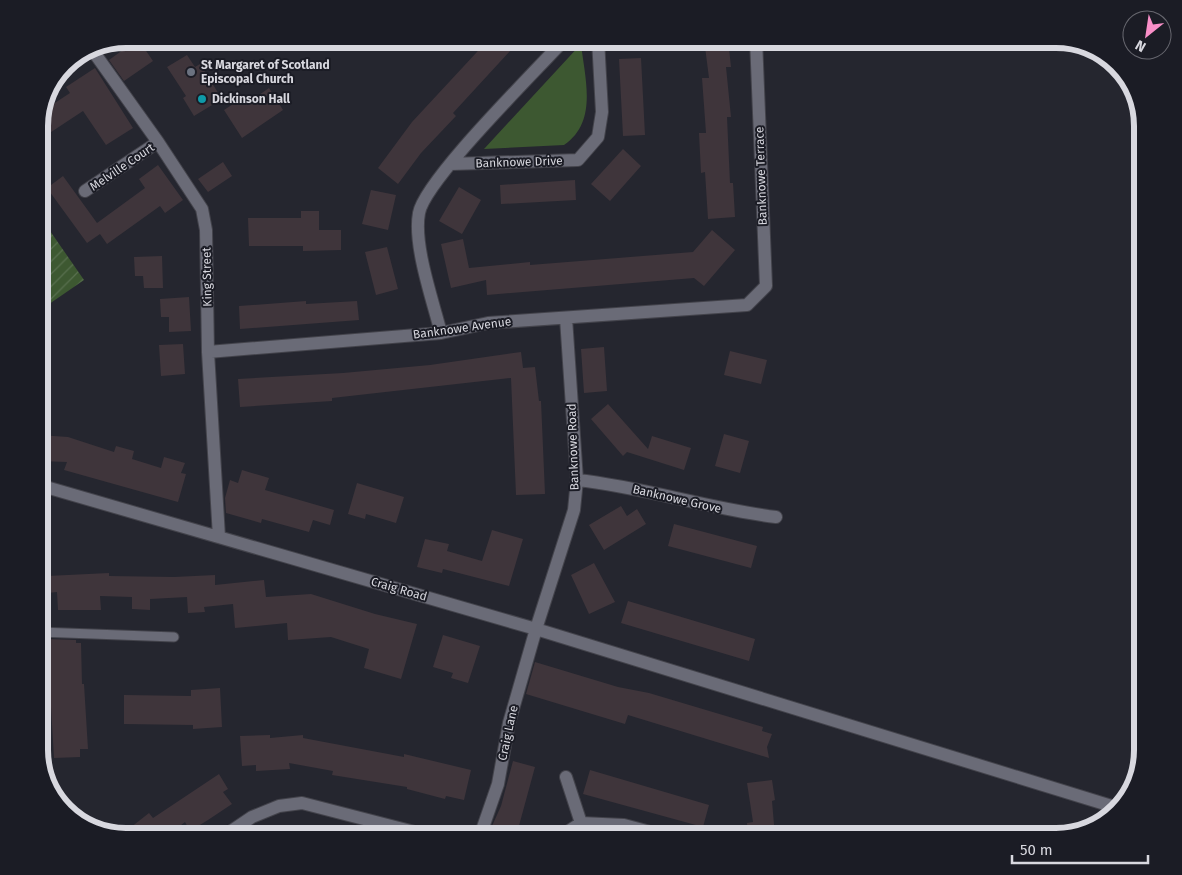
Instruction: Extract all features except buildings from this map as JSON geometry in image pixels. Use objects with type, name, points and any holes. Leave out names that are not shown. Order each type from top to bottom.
[{"type":"street","name":"Banknowe Drive","points":[[441,333],[420,249],[419,213],[430,192],[450,164],[558,47]]},
{"type":"street","name":"Banknowe Drive","points":[[450,164],[578,160],[598,137],[602,112],[598,47]]},
{"type":"street","name":"Banknowe Terrace","points":[[747,304],[766,286],[756,47]]},
{"type":"street","name":"King Street","points":[[94,54],[158,142],[202,209],[206,230],[208,352],[219,537]]},
{"type":"street","name":"Melville Court","points":[[85,191],[158,142]]},
{"type":"street","name":"Banknowe Avenue","points":[[208,352],[441,333],[488,323],[747,304]]},
{"type":"street","name":"Banknowe Road","points":[[536,629],[574,510],[577,480],[566,318]]},
{"type":"street","name":"Banknowe Grove","points":[[577,480],[608,483],[738,512],[776,517]]},
{"type":"street","name":"Craig Road","points":[[48,488],[536,629],[1110,806]]},
{"type":"street","name":"Craig Lane","points":[[483,828],[498,784],[508,724],[536,629]]},
{"type":"street","points":[[566,777],[581,823]]},
{"type":"street","points":[[236,828],[252,817],[279,806],[302,803],[399,828]]},
{"type":"street","points":[[573,828],[581,823],[624,824],[638,828]]},
{"type":"lane","points":[[48,632],[174,637]]},
{"type":"green space","points":[[578,47],[581,47],[587,99],[582,124],[575,135],[564,145],[484,149]]},
{"type":"green space","points":[[48,228],[84,280],[48,305]]},
{"type":"place","name":"St Margaret of Scotland Episcopal Church","points":[[191,72]]},
{"type":"place","name":"Dickinson Hall","points":[[202,99]]}]
